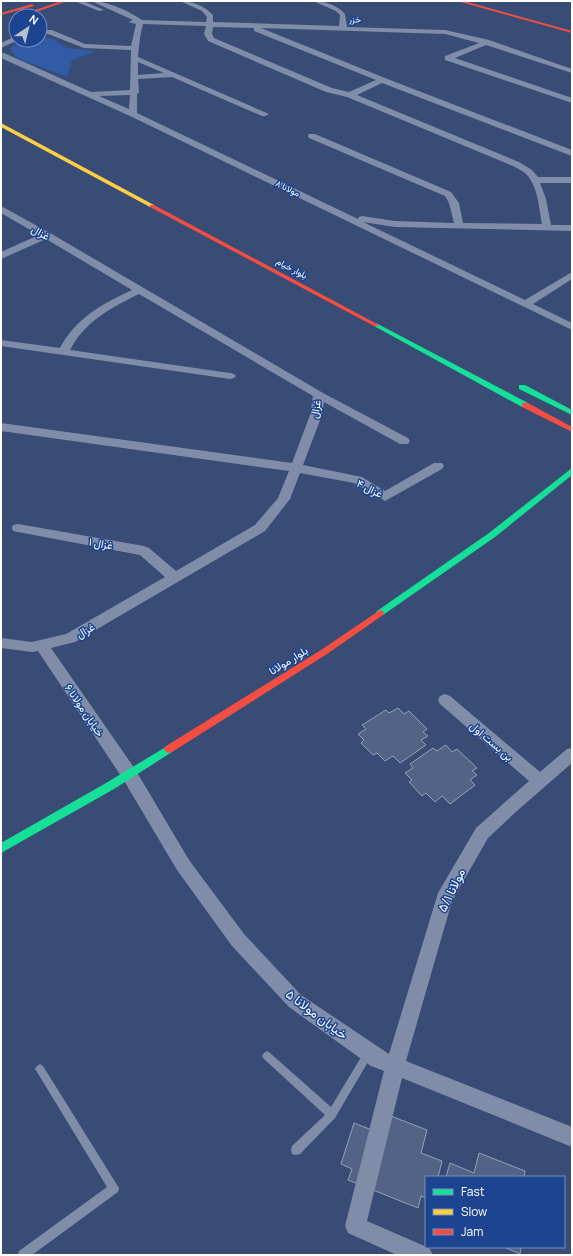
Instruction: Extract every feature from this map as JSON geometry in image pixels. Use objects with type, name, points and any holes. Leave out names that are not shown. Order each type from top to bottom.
[{"type":"street","points":[[1,14],[45,1]]},
{"type":"street","points":[[44,8],[66,1]]},
{"type":"street","points":[[77,1],[136,24]]},
{"type":"street","points":[[94,1],[133,17],[139,30],[135,42],[133,114]]},
{"type":"street","points":[[183,1],[204,10],[211,16],[211,24],[208,34],[211,39],[329,90],[350,95],[516,164],[529,173],[534,180],[542,200],[547,228]]},
{"type":"street","points":[[316,1],[338,10],[343,15],[343,28]]},
{"type":"street","points":[[459,1],[544,22],[572,27]]},
{"type":"street","points":[[475,1],[572,32]]},
{"type":"street","name":"خزر","points":[[136,24],[211,24],[445,32],[486,42],[572,71]]},
{"type":"street","points":[[248,25],[382,80],[572,153]]},
{"type":"street","points":[[48,32],[69,42],[84,46],[135,48]]},
{"type":"street","points":[[486,42],[448,58],[572,101]]},
{"type":"street","name":"مولانا ۸","points":[[1,55],[133,114],[572,326]]},
{"type":"street","points":[[135,58],[265,114]]},
{"type":"street","points":[[135,77],[175,75]]},
{"type":"street","points":[[350,95],[382,80]]},
{"type":"street","points":[[88,94],[134,92]]},
{"type":"street","points":[[1,116],[59,146]]},
{"type":"street","name":"بلوار خیام","points":[[1,125],[572,430]]},
{"type":"street","points":[[312,136],[448,194],[454,203],[459,226]]},
{"type":"street","points":[[534,180],[572,180]]},
{"type":"street","name":"غزال","points":[[1,209],[319,395],[316,415],[284,499],[260,528],[70,638],[32,647],[1,643]]},
{"type":"street","points":[[349,217],[395,224],[572,228]]},
{"type":"street","points":[[1,256],[47,235]]},
{"type":"street","points":[[526,304],[572,275]]},
{"type":"street","points":[[64,352],[70,338],[86,320],[110,305],[140,290]]},
{"type":"street","points":[[1,343],[230,376]]},
{"type":"street","points":[[517,384],[572,413]]},
{"type":"street","points":[[319,395],[404,441]]},
{"type":"street","points":[[1,427],[296,468]]},
{"type":"street","name":"غزال ۴","points":[[296,468],[358,480],[385,497],[438,466]]},
{"type":"street","name":"بلوار مولانا","points":[[1,848],[129,774],[324,652],[492,535],[572,471]]},
{"type":"street","name":"غزال ۱","points":[[18,528],[144,551],[176,578]]},
{"type":"street","name":"خیابان مولانا ۶","points":[[41,645],[129,774]]},
{"type":"street","name":"بن بست اول","points":[[445,700],[540,781]]},
{"type":"street","name":"مولانا ۵/۱","points":[[422,1255],[354,1226],[395,1066],[419,981],[444,899],[482,833],[572,754]]},
{"type":"street","name":"خیابان مولانا ۵","points":[[129,774],[182,865],[238,940],[295,1001],[378,1059],[572,1137]]},
{"type":"lane","points":[[296,1150],[332,1115],[369,1052]]},
{"type":"lane","points":[[266,1056],[332,1115]]},
{"type":"lane","points":[[23,1255],[114,1188],[40,1069]]},
{"type":"shaded area","points":[[48,38],[53,39],[67,48],[97,51],[72,60],[67,77],[17,58],[10,49],[48,48]]},
{"type":"building","points":[[398,708],[404,714],[409,711],[427,729],[423,732],[428,736],[421,740],[426,745],[400,763],[393,756],[385,761],[377,753],[373,755],[361,743],[364,740],[358,734],[366,729],[362,725],[386,710],[389,713]]},
{"type":"building","points":[[446,745],[452,752],[457,749],[477,768],[472,771],[477,775],[470,780],[475,785],[450,804],[442,796],[435,802],[426,793],[422,796],[409,782],[412,780],[405,773],[413,768],[410,764],[433,748],[437,751]]},
{"type":"building","points":[[383,1113],[427,1130],[421,1153],[442,1161],[438,1176],[425,1176],[425,1198],[421,1196],[418,1208],[348,1180],[352,1169],[341,1164],[354,1123],[377,1132]]},
{"type":"building","points":[[479,1153],[525,1171],[524,1176],[446,1176],[450,1163],[474,1173]]},
{"type":"building","points":[[506,1248],[521,1248],[520,1254]]},
{"type":"traffic: fast","points":[[376,325],[525,405]]},
{"type":"traffic: fast","points":[[522,387],[572,413]]},
{"type":"traffic: fast","points":[[380,613],[492,535],[572,471]]},
{"type":"traffic: fast","points":[[1,848],[110,786],[169,749]]},
{"type":"traffic: slow","points":[[1,125],[152,206]]},
{"type":"traffic: jam","points":[[44,8],[66,1]]},
{"type":"traffic: jam","points":[[459,1],[572,32]]},
{"type":"traffic: jam","points":[[1,14],[32,5]]},
{"type":"traffic: jam","points":[[152,206],[376,325]]},
{"type":"traffic: jam","points":[[525,405],[572,430]]},
{"type":"traffic: jam","points":[[169,749],[324,652],[380,613]]}]
